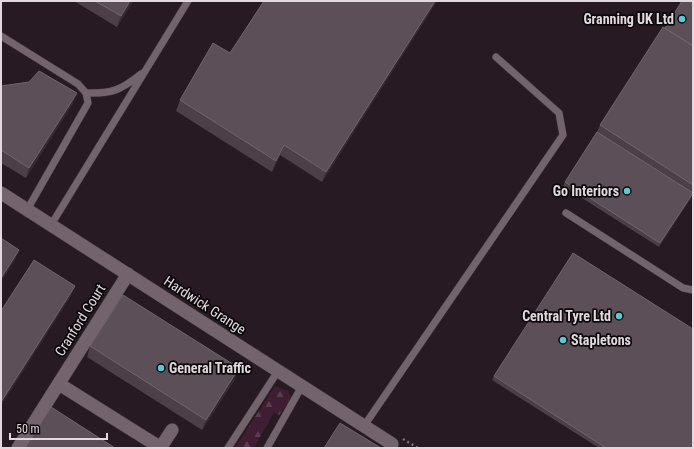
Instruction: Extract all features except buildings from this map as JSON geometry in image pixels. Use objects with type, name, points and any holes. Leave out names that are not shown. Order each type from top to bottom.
[{"type":"street","name":"Hardwick Grange","points":[[1,193],[392,444]]},
{"type":"street","name":"Cranford Court","points":[[18,448],[128,274]]},
{"type":"street","points":[[59,384],[161,448],[172,430]]},
{"type":"lane","points":[[51,225],[188,1]]},
{"type":"lane","points":[[1,36],[78,84],[86,93],[88,103],[27,210]]},
{"type":"lane","points":[[364,426],[563,135],[559,113],[496,57]]},
{"type":"lane","points":[[86,93],[106,94],[119,90],[145,72]]},
{"type":"lane","points":[[566,213],[683,288],[693,290]]},
{"type":"lane","points":[[228,448],[278,371]]},
{"type":"lane","points":[[267,448],[302,386]]},
{"type":"green space","points":[[275,386],[288,391],[291,399],[279,415],[274,412],[254,448],[235,448]]},
{"type":"place","name":"Granning UK Ltd","points":[[682,19]]},
{"type":"place","name":"Go Interiors","points":[[627,191]]},
{"type":"place","name":"Central Tyre Ltd","points":[[619,316]]},
{"type":"place","name":"Stapletons","points":[[563,340]]},
{"type":"place","name":"General Traffic","points":[[161,368]]}]
